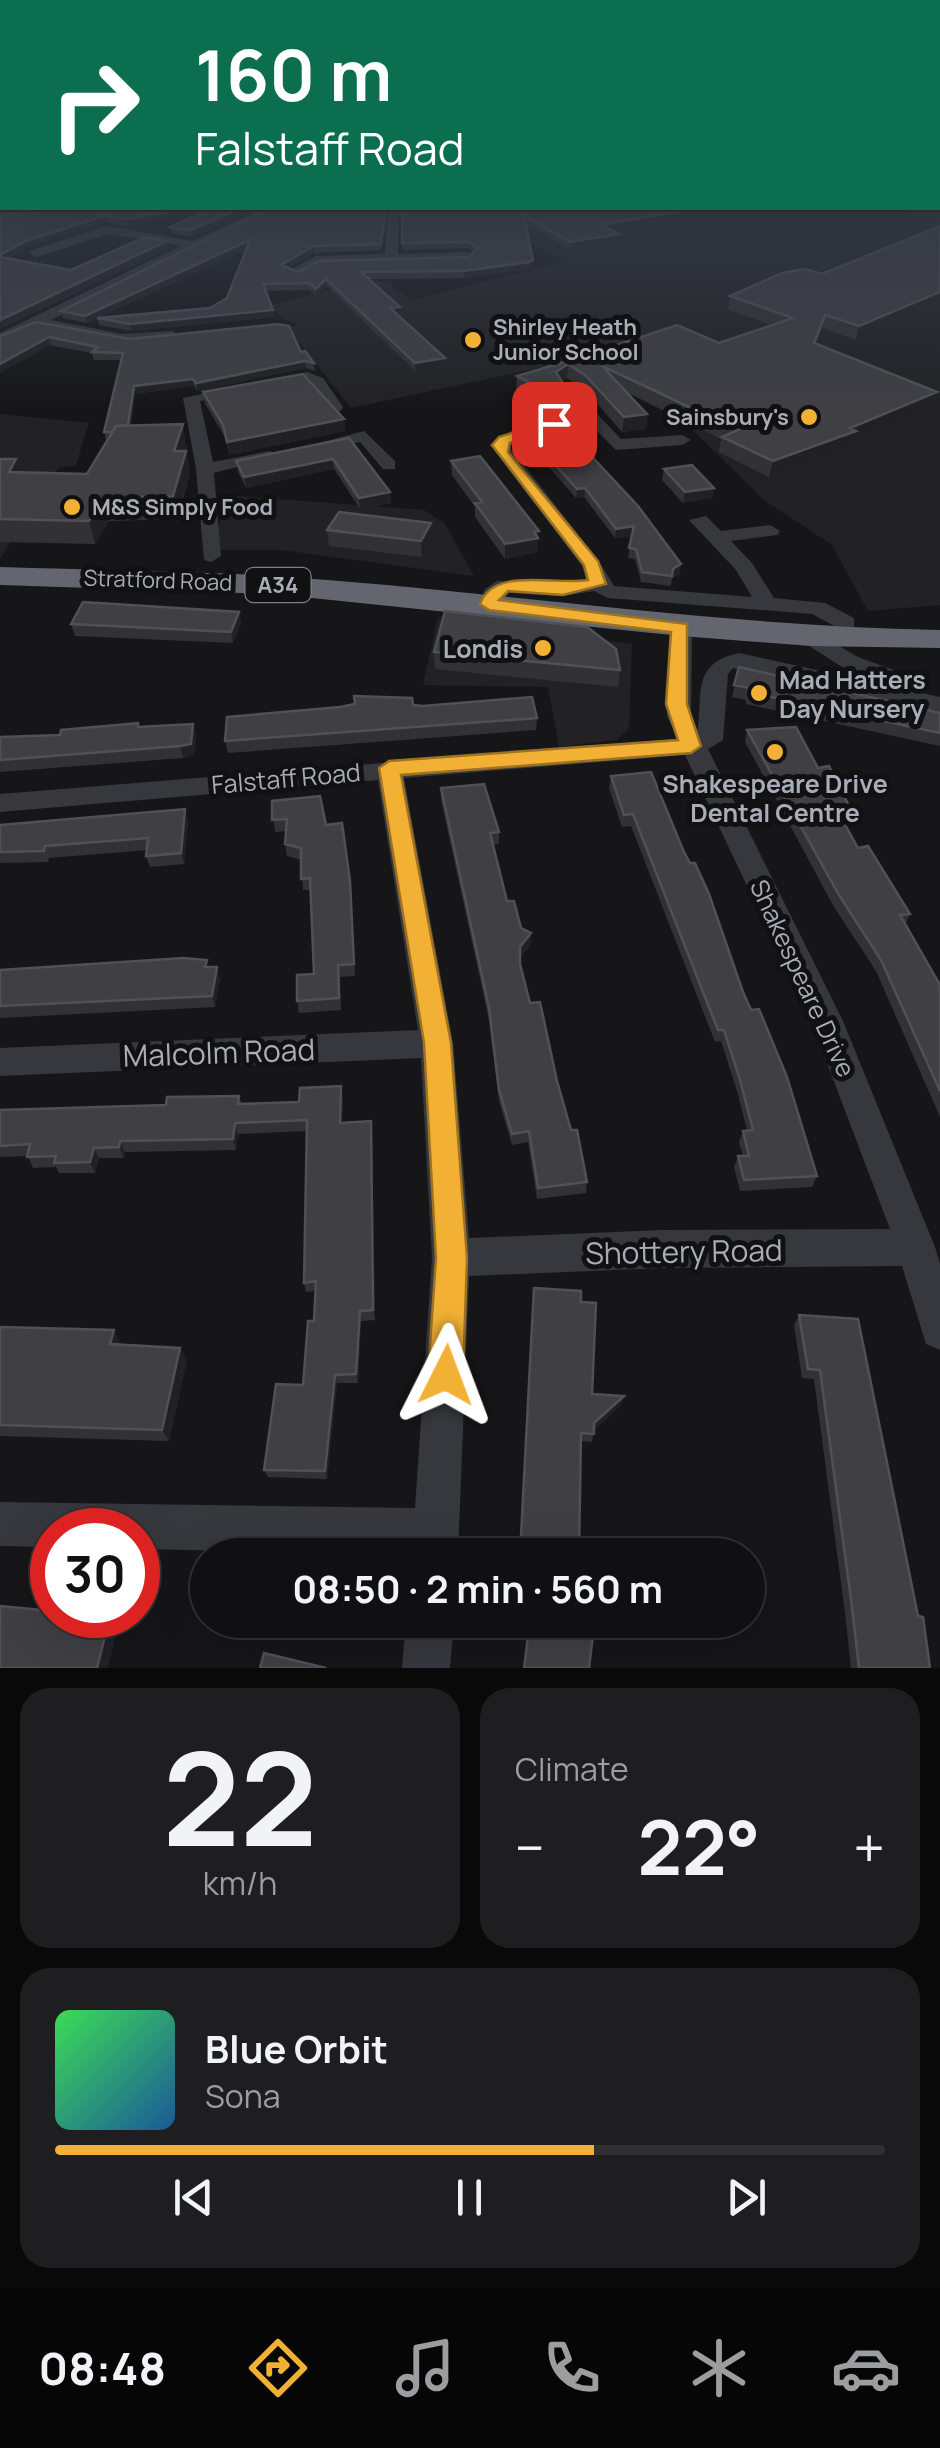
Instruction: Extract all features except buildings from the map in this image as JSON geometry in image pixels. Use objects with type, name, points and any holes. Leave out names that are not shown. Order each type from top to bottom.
[{"type":"highway","name":"Stratford Road","points":[[0,576],[273,584],[555,611],[940,639]]},
{"type":"highway","name":"Stratford Road","points":[[682,621],[811,637],[940,622]]},
{"type":"street","points":[[1,338],[178,253]]},
{"type":"street","points":[[391,253],[391,258]]},
{"type":"street","points":[[302,271],[316,260],[450,261],[468,256]]},
{"type":"street","points":[[34,321],[131,339],[194,333]]},
{"type":"street","points":[[211,556],[205,469],[191,398],[307,377],[317,381],[335,408]]},
{"type":"street","points":[[568,387],[616,445],[682,440]]},
{"type":"street","points":[[590,414],[518,434],[499,445],[592,564],[598,584],[608,592],[817,608],[857,631],[860,660],[871,670]]},
{"type":"street","points":[[205,469],[364,436],[389,464]]},
{"type":"street","points":[[700,520],[718,537],[767,604]]},
{"type":"street","points":[[718,537],[770,531]]},
{"type":"street","points":[[489,604],[493,594],[505,586],[563,590],[598,584]]},
{"type":"street","name":"Shakespeare Drive","points":[[682,621],[676,704],[691,746],[827,1021],[916,1247],[940,1330]]},
{"type":"street","points":[[811,637],[871,670],[940,688]]},
{"type":"street","points":[[691,746],[710,740],[716,672],[725,663],[740,660],[940,706]]},
{"type":"street","name":"Falstaff Road","points":[[0,803],[691,746]]},
{"type":"street","points":[[389,768],[437,1043],[452,1258],[436,1538]]},
{"type":"street","name":"Malcolm Road","points":[[0,1062],[437,1043]]},
{"type":"street","name":"Shottery Road","points":[[452,1258],[663,1249],[916,1247]]},
{"type":"street","points":[[0,1524],[321,1538]]},
{"type":"street","points":[[426,1668],[428,1638]]},
{"type":"shaded area","points":[[549,253],[940,253],[940,605],[868,611],[832,545],[764,500],[613,352],[351,408],[288,328],[298,324],[282,319],[271,305],[366,281],[391,281],[392,288],[414,300],[565,261]]},
{"type":"shaded area","points":[[0,414],[89,423],[76,465],[58,468],[0,559]]},
{"type":"shaded area","points":[[223,495],[424,510],[445,524],[474,576],[281,550],[216,550]]},
{"type":"shaded area","points":[[438,617],[632,644],[629,728],[617,740],[559,747],[548,687],[423,685]]},
{"type":"place","name":"Shirley Heath Junior School","points":[[473,340]]},
{"type":"place","name":"Sainsbury's","points":[[809,417]]},
{"type":"place","name":"M&S Simply Food","points":[[72,507]]},
{"type":"place","name":"Londis","points":[[543,648]]},
{"type":"place","name":"Mad Hatters Day Nursery","points":[[759,693]]},
{"type":"place","name":"Shakespeare Drive Dental Centre","points":[[775,752]]},
{"type":"route","points":[[446,1375],[452,1258],[437,1043],[389,768],[691,746],[676,704],[681,628],[489,604],[493,594],[505,586],[563,590],[598,584],[592,564],[499,445],[518,434],[554,424]]}]
